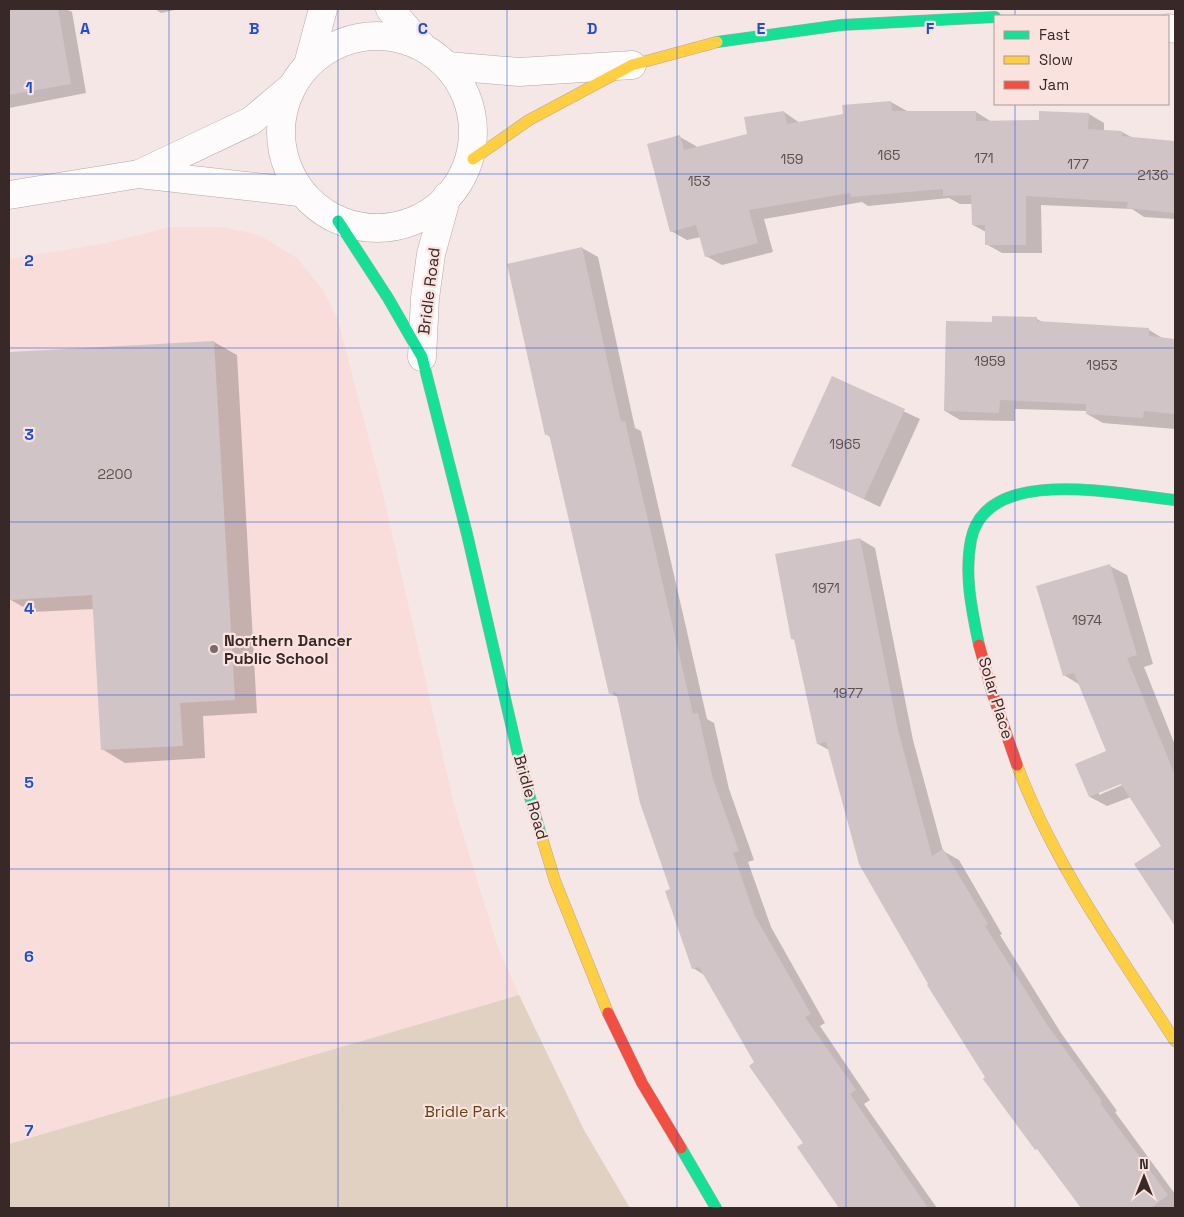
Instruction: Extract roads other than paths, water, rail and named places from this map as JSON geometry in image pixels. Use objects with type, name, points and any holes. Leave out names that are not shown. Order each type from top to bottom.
[{"type":"street","points":[[309,61],[323,9]]},
{"type":"street","points":[[289,89],[281,116],[281,150],[299,192],[338,221],[384,229],[402,226],[432,212],[460,182],[473,158],[474,118],[463,87],[448,66],[421,45],[390,9]]},
{"type":"street","points":[[448,66],[519,72],[632,65],[727,39],[842,25],[994,17]]},
{"type":"street","points":[[139,174],[251,121],[289,89],[309,61],[326,49],[360,37],[403,38],[421,45]]},
{"type":"street","points":[[473,158],[529,120],[632,65]]},
{"type":"street","points":[[9,195],[139,174],[299,192]]},
{"type":"street","name":"Bridle Road","points":[[422,358],[425,298],[431,254],[447,196]]},
{"type":"street","name":"Bridle Road","points":[[338,221],[388,298],[422,358],[467,534],[520,763],[556,881],[602,1002],[642,1083],[716,1208]]},
{"type":"street","name":"Solar Place","points":[[1175,500],[1041,488],[1010,495],[983,514],[971,539],[967,572],[971,604],[987,675],[1021,779],[1050,843],[1175,1041]]},
{"type":"place","name":"Northern Dancer Public School","points":[[214,649]]},
{"type":"park label","name":"Bridle Park","points":[[465,1111]]}]
